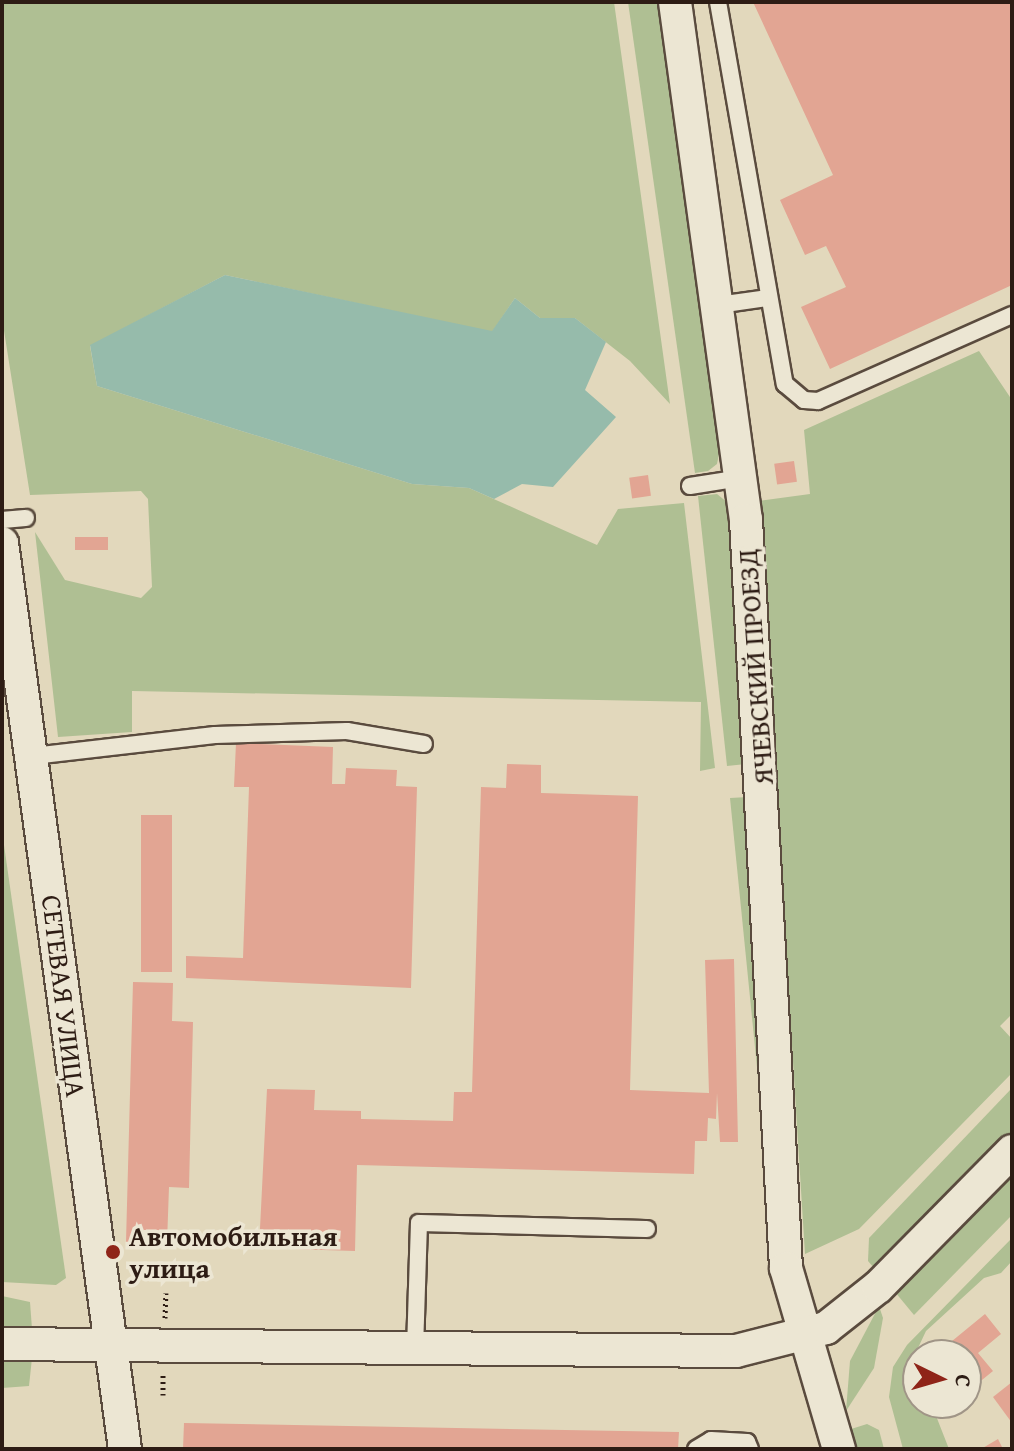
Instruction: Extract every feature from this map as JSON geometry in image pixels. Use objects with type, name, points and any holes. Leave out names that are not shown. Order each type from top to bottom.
[{"type":"street","name":"ЯЧЕВСКИЙ ПРОЕЗД","points":[[675,2],[741,478],[760,733],[786,1268],[804,1335]]},
{"type":"street","name":"СЕТЕВАЯ УЛИЦА","points":[[2,543],[125,1449]]},
{"type":"street","points":[[2,1344],[736,1351],[826,1328],[878,1287],[1012,1151]]},
{"type":"street","points":[[804,1335],[839,1449]]},
{"type":"lane","points":[[718,2],[767,298],[785,384],[804,400],[818,401],[1012,315]]},
{"type":"lane","points":[[718,305],[767,298]]},
{"type":"lane","points":[[690,486],[741,478]]},
{"type":"lane","points":[[2,520],[26,518]]},
{"type":"lane","points":[[33,756],[215,735],[332,731],[424,744]]},
{"type":"lane","points":[[415,1350],[419,1223],[647,1229]]},
{"type":"lane","points":[[696,1449],[711,1440],[747,1442],[750,1449]]},
{"type":"shaded area","points":[[2,2],[614,2],[670,404],[630,361],[575,318],[540,318],[515,298],[492,332],[225,275],[90,346],[97,386],[412,484],[469,488],[597,545],[618,509],[684,503],[715,768],[700,771],[701,702],[132,691],[132,732],[58,737],[35,532],[65,580],[141,598],[152,587],[148,499],[141,491],[30,495],[2,318]]},
{"type":"shaded area","points":[[628,2],[660,2],[720,449],[717,464],[708,471],[695,473]]},
{"type":"shaded area","points":[[225,275],[492,331],[515,298],[540,318],[575,318],[606,342],[585,390],[616,417],[553,487],[522,484],[494,499],[469,488],[412,484],[97,386],[90,345]]},
{"type":"shaded area","points":[[979,351],[1012,400],[1012,1014],[1000,1026],[1012,1039],[1012,1073],[859,1229],[805,1254],[758,501],[810,494],[804,430]]},
{"type":"shaded area","points":[[717,494],[728,503],[746,764],[727,766],[698,496]]},
{"type":"shaded area","points":[[748,797],[762,1117],[730,798]]},
{"type":"shaded area","points":[[2,831],[66,1278],[56,1285],[2,1282]]},
{"type":"shaded area","points":[[1012,1088],[1012,1132],[874,1268],[868,1261],[869,1238]]},
{"type":"shaded area","points":[[1012,1173],[1012,1215],[914,1315],[895,1292]]},
{"type":"shaded area","points":[[1012,1238],[1012,1261],[1001,1273],[984,1278],[926,1331],[922,1339],[913,1339]]},
{"type":"shaded area","points":[[2,1296],[30,1302],[32,1329],[2,1328]]},
{"type":"shaded area","points":[[879,1306],[883,1318],[874,1368],[846,1411],[850,1361]]},
{"type":"shaded area","points":[[902,1353],[902,1419],[937,1419],[949,1449],[903,1449],[889,1397],[893,1367]]},
{"type":"shaded area","points":[[2,1357],[32,1358],[29,1386],[2,1388]]},
{"type":"shaded area","points":[[867,1424],[879,1430],[884,1449],[853,1449],[848,1430]]},
{"type":"building","points":[[753,2],[1012,2],[1012,285],[830,369],[801,307],[846,287],[826,246],[805,255],[780,200],[833,175]]},
{"type":"building","points":[[794,461],[797,482],[777,485],[774,464]]},
{"type":"building","points":[[648,475],[651,496],[632,498],[629,478]]},
{"type":"building","points":[[75,537],[108,537],[108,550],[75,550]]},
{"type":"building","points":[[236,743],[333,747],[332,784],[345,784],[346,768],[397,770],[396,786],[417,787],[411,988],[186,978],[186,956],[243,958],[249,787],[234,787]]},
{"type":"building","points":[[507,764],[541,765],[541,793],[638,796],[630,1090],[709,1093],[705,960],[734,959],[738,1142],[720,1142],[717,1093],[716,1119],[708,1118],[707,1141],[695,1141],[694,1174],[357,1165],[355,1251],[259,1248],[267,1089],[315,1090],[314,1110],[361,1111],[361,1119],[453,1121],[454,1092],[472,1092],[481,787],[506,788]]},
{"type":"building","points":[[141,815],[172,815],[172,972],[141,972]]},
{"type":"building","points":[[133,982],[173,983],[172,1021],[193,1022],[189,1188],[169,1187],[167,1243],[126,1242]]},
{"type":"building","points":[[985,1314],[1001,1334],[982,1350],[982,1339],[955,1339]]},
{"type":"building","points":[[982,1358],[993,1371],[982,1380]]},
{"type":"building","points":[[1012,1382],[1012,1423],[993,1397]]},
{"type":"building","points":[[184,1423],[679,1432],[678,1449],[183,1449]]},
{"type":"building","points":[[998,1439],[1003,1449],[981,1449]]},
{"type":"place","name":"Автомобильная улица","points":[[113,1252]]}]
